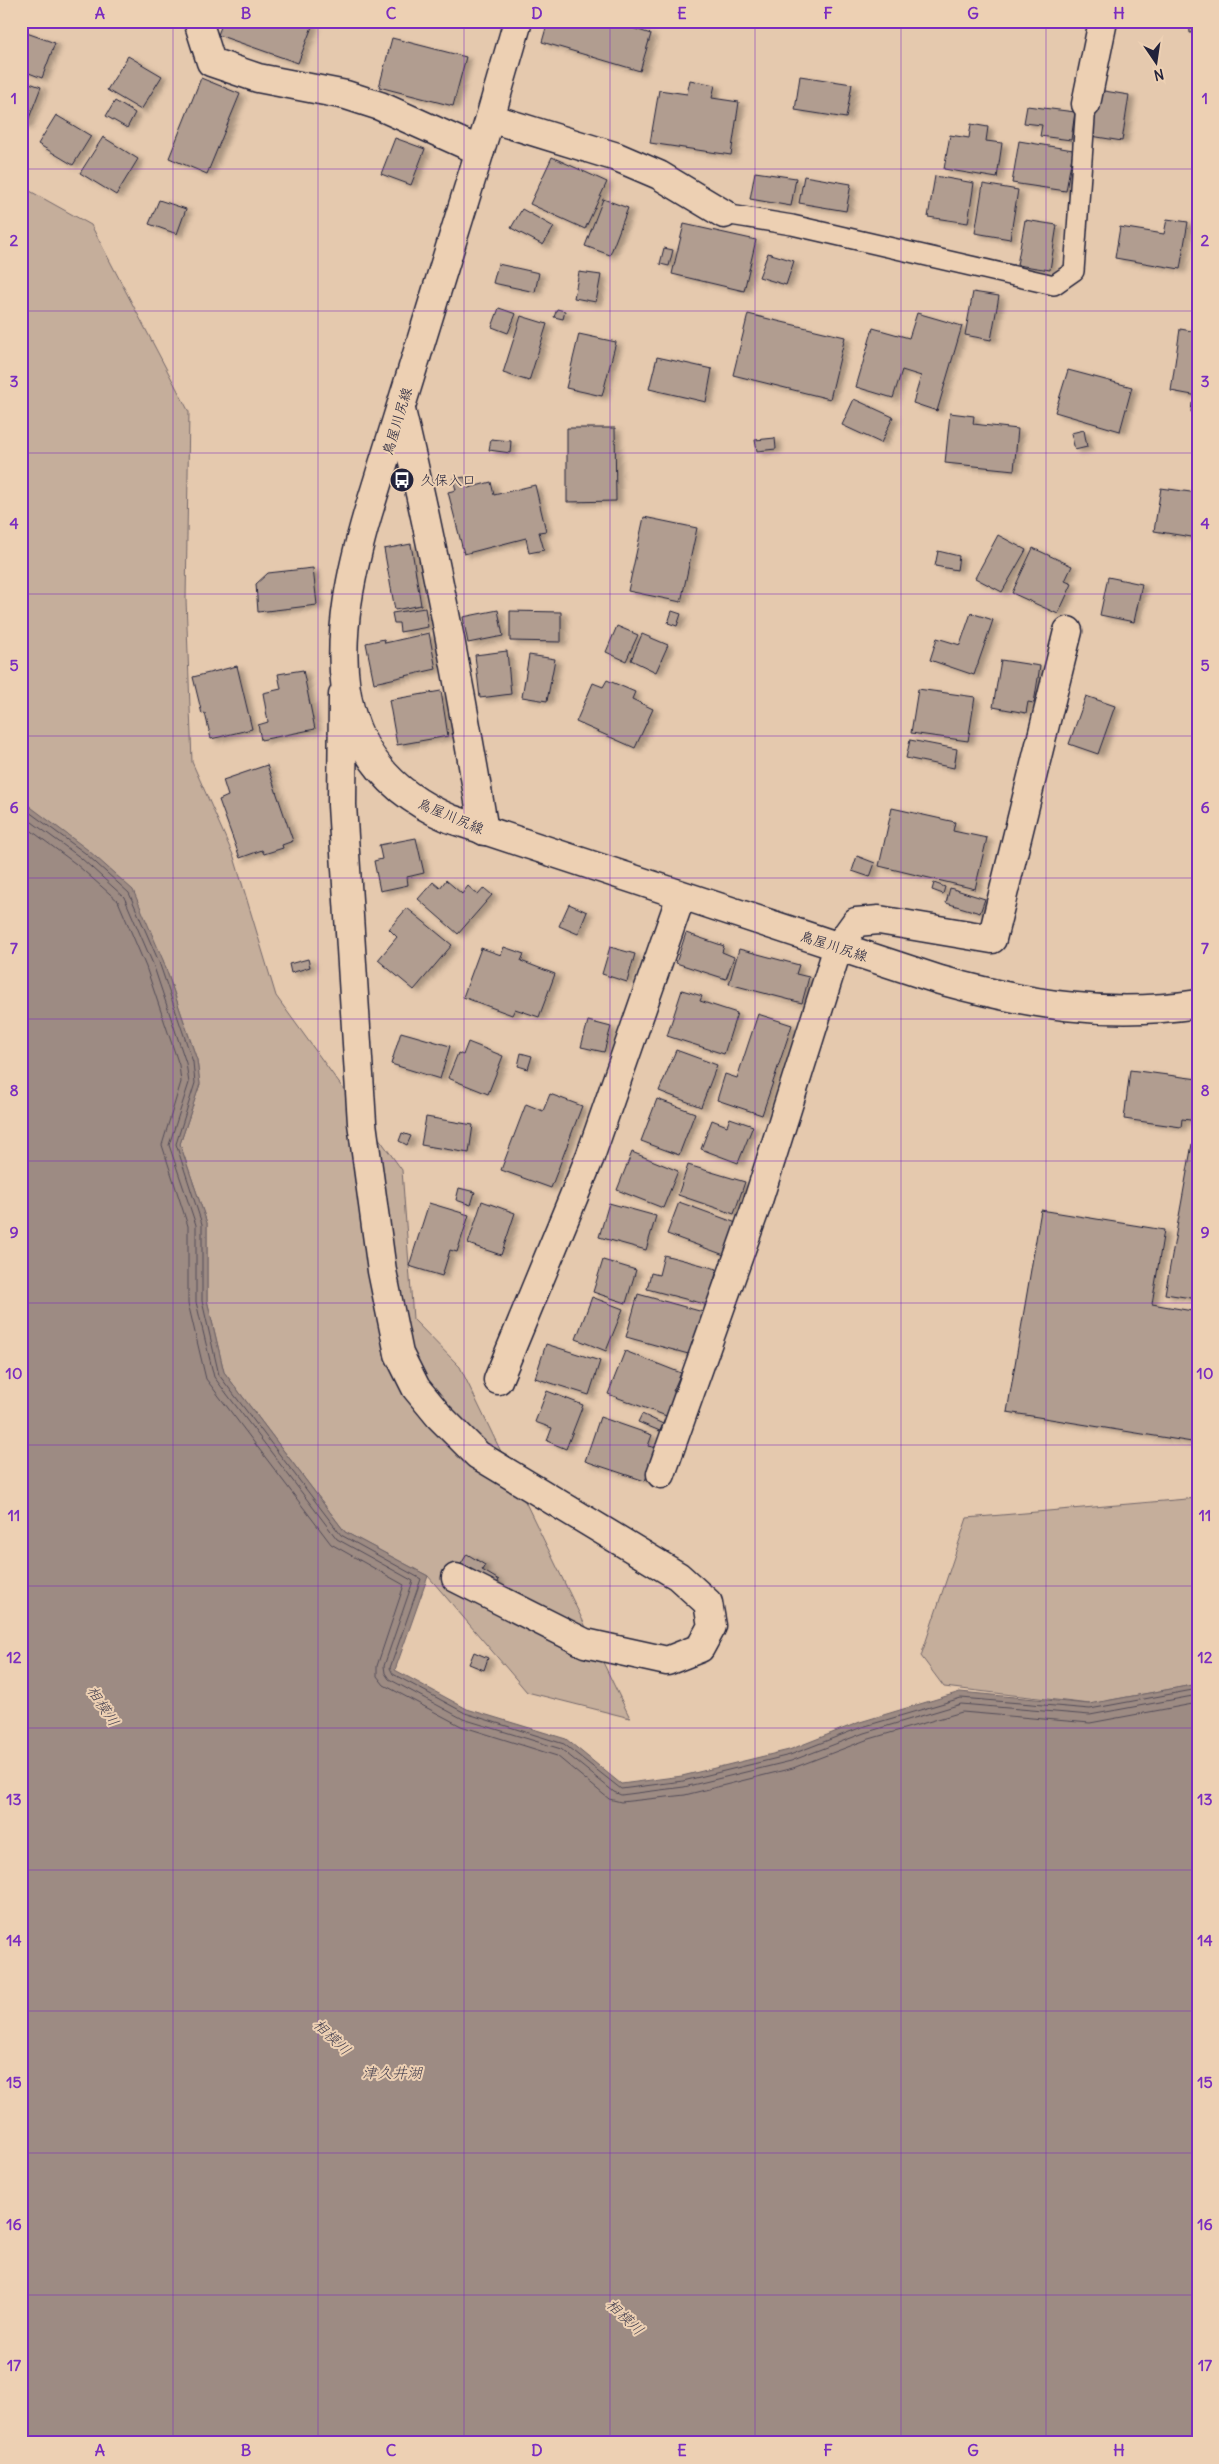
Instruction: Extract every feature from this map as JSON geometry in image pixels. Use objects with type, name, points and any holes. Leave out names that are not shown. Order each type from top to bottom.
[{"type":"street","points":[[198,21],[211,62],[258,78],[346,95],[380,106],[480,151]]},
{"type":"street","name":"鳥屋川尻線","points":[[518,21],[480,151],[368,513],[352,577],[344,632],[343,671],[348,703],[358,731],[371,756],[389,780],[422,806],[484,831],[940,980],[1045,1005],[1113,1010],[1153,1010],[1198,1004]]},
{"type":"street","points":[[1086,104],[1103,21]]},
{"type":"street","points":[[490,118],[617,157],[659,175],[724,214]]},
{"type":"street","points":[[401,410],[416,473],[458,684],[484,831]]},
{"type":"street","points":[[661,1474],[756,1207],[838,947],[856,922],[879,920],[992,940],[1068,631]]},
{"type":"street","points":[[343,671],[342,805],[362,1123],[382,1271],[399,1354],[416,1388],[439,1416],[478,1455],[678,1576],[708,1603],[712,1626],[700,1648],[667,1661],[585,1643],[456,1578]]},
{"type":"street","points":[[498,1380],[590,1157],[681,896]]},
{"type":"lane","points":[[724,214],[792,225],[1054,286],[1074,271],[1086,104]]},
{"type":"shaded area","points":[[21,186],[91,225],[189,412],[186,599],[192,762],[234,857],[276,996],[402,1170],[413,1319],[460,1367],[630,1718],[527,1692],[428,1576],[345,1532],[224,1372],[207,1300],[207,1223],[180,1144],[200,1084],[197,1060],[163,960],[21,808]]},
{"type":"shaded area","points":[[1198,1498],[1198,1684],[1090,1704],[944,1687],[921,1656],[967,1518]]},
{"type":"water","name":"津久井湖","points":[[21,791],[28,805],[88,850],[133,890],[163,960],[197,1060],[200,1084],[180,1144],[207,1223],[207,1300],[224,1372],[345,1532],[428,1576],[395,1670],[467,1709],[566,1739],[621,1784],[682,1776],[789,1750],[860,1722],[960,1692],[1089,1704],[1198,1684],[1198,2443],[21,2443]]},
{"type":"building","points":[[223,21],[306,21],[313,24],[298,63],[218,35]]},
{"type":"building","points":[[548,21],[610,21],[651,34],[640,71],[542,42]]},
{"type":"building","points":[[1189,21],[1198,21],[1198,32],[1190,33]]},
{"type":"building","points":[[21,31],[55,43],[42,78],[21,70]]},
{"type":"building","points":[[392,38],[466,57],[453,106],[379,87]]},
{"type":"building","points":[[128,56],[162,76],[141,110],[107,90]]},
{"type":"building","points":[[800,76],[852,84],[846,118],[795,110]]},
{"type":"building","points":[[201,78],[240,94],[207,174],[169,158]]},
{"type":"building","points":[[21,80],[41,87],[26,126],[21,124]]},
{"type":"building","points":[[690,80],[715,85],[712,98],[739,102],[731,155],[650,143],[659,90],[687,94]]},
{"type":"building","points":[[1098,90],[1129,95],[1122,141],[1091,136]]},
{"type":"building","points":[[115,101],[135,113],[127,128],[106,116]]},
{"type":"building","points":[[1027,106],[1075,112],[1071,140],[1040,136],[1042,125],[1024,123]]},
{"type":"building","points":[[56,115],[91,136],[73,165],[38,144]]},
{"type":"building","points":[[971,124],[988,127],[986,141],[1002,143],[997,178],[944,169],[950,135],[969,138]]},
{"type":"building","points":[[103,137],[138,159],[116,195],[80,173]]},
{"type":"building","points":[[395,138],[425,149],[411,185],[381,174]]},
{"type":"building","points":[[1019,141],[1073,150],[1066,191],[1012,183]]},
{"type":"building","points":[[552,157],[607,182],[585,229],[530,204]]},
{"type":"building","points":[[755,172],[796,178],[791,206],[750,199]]},
{"type":"building","points":[[804,176],[851,184],[846,211],[799,203]]},
{"type":"building","points":[[935,176],[974,183],[968,223],[928,217]]},
{"type":"building","points":[[983,184],[1018,190],[1010,239],[975,233]]},
{"type":"building","points":[[603,199],[628,208],[610,255],[585,246]]},
{"type":"building","points":[[159,200],[186,209],[177,234],[149,224]]},
{"type":"building","points":[[522,209],[554,227],[543,245],[511,228]]},
{"type":"building","points":[[1167,219],[1188,222],[1180,269],[1115,258],[1120,227],[1164,234]]},
{"type":"building","points":[[1025,220],[1057,225],[1050,270],[1017,265]]},
{"type":"building","points":[[684,224],[756,240],[744,291],[672,274]]},
{"type":"building","points":[[664,248],[673,250],[669,266],[660,264]]},
{"type":"building","points":[[768,253],[794,261],[786,285],[759,277]]},
{"type":"building","points":[[498,264],[539,273],[535,292],[493,283]]},
{"type":"building","points":[[579,272],[601,275],[596,302],[574,298]]},
{"type":"building","points":[[973,292],[999,296],[991,340],[965,335]]},
{"type":"building","points":[[499,308],[516,314],[508,333],[492,327]]},
{"type":"building","points":[[557,309],[565,311],[563,319],[554,317]]},
{"type":"building","points":[[917,313],[962,326],[937,411],[913,403],[921,376],[902,370],[893,398],[856,387],[873,328],[909,338]]},
{"type":"building","points":[[748,314],[845,337],[830,399],[733,375]]},
{"type":"building","points":[[521,316],[547,324],[529,381],[503,373]]},
{"type":"building","points":[[1180,329],[1198,332],[1198,396],[1171,391]]},
{"type":"building","points":[[579,334],[616,342],[602,396],[566,388]]},
{"type":"building","points":[[657,357],[712,369],[706,402],[649,389]]},
{"type":"building","points":[[1068,370],[1132,387],[1120,431],[1055,412]]},
{"type":"building","points":[[854,399],[893,417],[881,443],[842,425]]},
{"type":"building","points":[[1192,403],[1198,404],[1198,413],[1191,412]]},
{"type":"building","points":[[950,413],[974,416],[973,424],[1018,429],[1014,470],[945,463]]},
{"type":"building","points":[[567,428],[615,428],[616,501],[567,502]]},
{"type":"building","points":[[1084,430],[1087,447],[1075,450],[1071,433]]},
{"type":"building","points":[[775,438],[776,449],[757,451],[755,440]]},
{"type":"building","points":[[491,439],[511,441],[510,453],[489,450]]},
{"type":"building","points":[[465,477],[468,488],[491,482],[494,495],[535,485],[546,531],[539,532],[544,550],[529,553],[526,538],[464,554],[448,492],[456,490],[453,479]]},
{"type":"building","points":[[1161,488],[1198,493],[1198,538],[1154,531]]},
{"type":"building","points":[[644,517],[697,528],[681,602],[628,591]]},
{"type":"building","points":[[998,535],[1026,550],[1002,592],[975,578]]},
{"type":"building","points":[[411,544],[421,605],[395,610],[384,549]]},
{"type":"building","points":[[1033,548],[1072,566],[1065,581],[1072,584],[1058,614],[1012,593]]},
{"type":"building","points":[[938,551],[959,556],[957,570],[935,566]]},
{"type":"building","points":[[313,568],[317,605],[258,612],[256,584],[268,573]]},
{"type":"building","points":[[1108,577],[1142,584],[1134,622],[1100,615]]},
{"type":"building","points":[[425,608],[428,627],[400,632],[399,623],[394,623],[392,613]]},
{"type":"building","points":[[498,610],[503,636],[468,643],[463,617]]},
{"type":"building","points":[[510,611],[561,612],[561,642],[510,641]]},
{"type":"building","points":[[672,611],[681,614],[677,626],[668,623]]},
{"type":"building","points":[[971,613],[993,620],[974,675],[930,660],[937,638],[960,645]]},
{"type":"building","points":[[617,626],[638,635],[626,661],[606,652]]},
{"type":"building","points":[[429,633],[436,669],[374,683],[366,643],[384,639],[385,643]]},
{"type":"building","points":[[642,634],[668,645],[656,672],[631,660]]},
{"type":"building","points":[[507,651],[511,694],[480,698],[475,655]]},
{"type":"building","points":[[529,655],[555,659],[547,701],[522,697]]},
{"type":"building","points":[[1001,660],[1040,666],[1034,703],[1028,702],[1026,713],[993,707]]},
{"type":"building","points":[[237,666],[252,729],[211,739],[205,713],[202,714],[193,677]]},
{"type":"building","points":[[303,670],[315,729],[261,740],[258,725],[268,722],[263,693],[281,689],[278,674]]},
{"type":"building","points":[[607,680],[635,692],[632,699],[653,709],[635,748],[576,722],[593,683],[603,687]]},
{"type":"building","points":[[918,689],[975,697],[968,741],[911,733]]},
{"type":"building","points":[[441,691],[448,736],[397,745],[389,700]]},
{"type":"building","points":[[1086,696],[1115,706],[1098,754],[1069,744]]},
{"type":"building","points":[[910,740],[957,749],[954,768],[906,758]]},
{"type":"building","points":[[267,765],[293,841],[282,845],[283,848],[264,854],[262,850],[240,858],[219,800],[228,796],[223,780]]},
{"type":"building","points":[[892,808],[955,822],[953,831],[987,838],[975,889],[879,866]]},
{"type":"building","points":[[416,838],[424,873],[407,877],[408,885],[380,891],[374,861],[382,859],[379,845]]},
{"type":"building","points":[[857,856],[875,863],[870,877],[852,871]]},
{"type":"building","points":[[446,880],[462,894],[468,886],[478,895],[484,888],[492,895],[458,934],[418,899],[433,882],[440,888]]},
{"type":"building","points":[[934,883],[945,887],[943,894],[932,890]]},
{"type":"building","points":[[950,888],[985,899],[980,913],[946,903]]},
{"type":"building","points":[[569,904],[587,912],[578,934],[559,926]]},
{"type":"building","points":[[407,908],[452,945],[414,990],[378,960],[397,937],[389,929]]},
{"type":"building","points":[[686,933],[724,946],[722,952],[734,957],[726,979],[676,963]]},
{"type":"building","points":[[504,947],[524,954],[521,961],[555,974],[539,1017],[515,1009],[512,1015],[463,997],[481,948],[501,955]]},
{"type":"building","points":[[610,947],[635,954],[627,982],[602,974]]},
{"type":"building","points":[[739,949],[799,965],[796,974],[809,977],[802,1003],[729,984]]},
{"type":"building","points":[[308,959],[310,967],[291,973],[289,964]]},
{"type":"building","points":[[682,990],[702,996],[700,1001],[737,1013],[724,1054],[667,1036]]},
{"type":"building","points":[[758,1014],[792,1025],[762,1115],[717,1100],[725,1074],[737,1078]]},
{"type":"building","points":[[588,1021],[611,1027],[604,1052],[581,1047]]},
{"type":"building","points":[[401,1032],[450,1046],[440,1079],[391,1064]]},
{"type":"building","points":[[468,1042],[503,1056],[488,1094],[448,1078],[458,1053],[463,1055]]},
{"type":"building","points":[[676,1050],[717,1065],[701,1107],[659,1091]]},
{"type":"building","points":[[521,1053],[532,1056],[528,1069],[518,1066]]},
{"type":"building","points":[[1130,1070],[1198,1079],[1198,1121],[1182,1119],[1181,1127],[1124,1119]]},
{"type":"building","points":[[550,1094],[582,1106],[551,1188],[501,1170],[526,1104],[543,1111]]},
{"type":"building","points":[[657,1099],[695,1113],[679,1155],[641,1141]]},
{"type":"building","points":[[426,1117],[473,1125],[469,1153],[421,1145]]},
{"type":"building","points":[[730,1118],[753,1126],[738,1163],[701,1149],[712,1120],[727,1126]]},
{"type":"building","points":[[402,1133],[411,1136],[407,1145],[399,1141]]},
{"type":"building","points":[[1192,1144],[1198,1145],[1198,1299],[1165,1294]]},
{"type":"building","points":[[632,1152],[678,1171],[663,1208],[617,1190]]},
{"type":"building","points":[[688,1165],[745,1182],[734,1214],[678,1195]]},
{"type":"building","points":[[459,1188],[475,1192],[471,1205],[456,1200]]},
{"type":"building","points":[[482,1201],[515,1213],[501,1255],[468,1244]]},
{"type":"building","points":[[679,1202],[739,1224],[727,1256],[667,1234]]},
{"type":"building","points":[[429,1203],[469,1215],[457,1252],[450,1250],[442,1276],[409,1266]]},
{"type":"building","points":[[609,1203],[656,1216],[646,1250],[599,1237]]},
{"type":"building","points":[[1041,1210],[1164,1230],[1152,1304],[1198,1312],[1198,1443],[1007,1412]]},
{"type":"building","points":[[664,1255],[717,1269],[708,1305],[647,1289],[651,1273],[659,1275]]},
{"type":"building","points":[[603,1260],[636,1270],[626,1303],[593,1292]]},
{"type":"building","points":[[638,1294],[703,1312],[692,1355],[626,1337]]},
{"type":"building","points":[[592,1297],[623,1309],[606,1351],[576,1339]]},
{"type":"building","points":[[546,1344],[600,1361],[589,1395],[535,1378]]},
{"type":"building","points":[[625,1351],[681,1373],[673,1391],[678,1393],[669,1417],[608,1394]]},
{"type":"building","points":[[547,1391],[583,1405],[566,1449],[547,1441],[552,1428],[535,1422]]},
{"type":"building","points":[[642,1414],[663,1424],[660,1431],[638,1422]]},
{"type":"building","points":[[600,1417],[652,1435],[648,1446],[657,1448],[645,1481],[585,1461]]},
{"type":"building","points":[[467,1554],[485,1565],[482,1570],[499,1580],[493,1591],[457,1571]]},
{"type":"building","points":[[474,1652],[488,1658],[484,1670],[469,1664]]},
{"type":"place","name":"久保入口","points":[[402,480]]},
{"type":"water label","name":"相模川","points":[[103,1706]]},
{"type":"water label","name":"相模川","points":[[332,2037]]},
{"type":"water label","name":"相模川","points":[[625,2317]]}]
